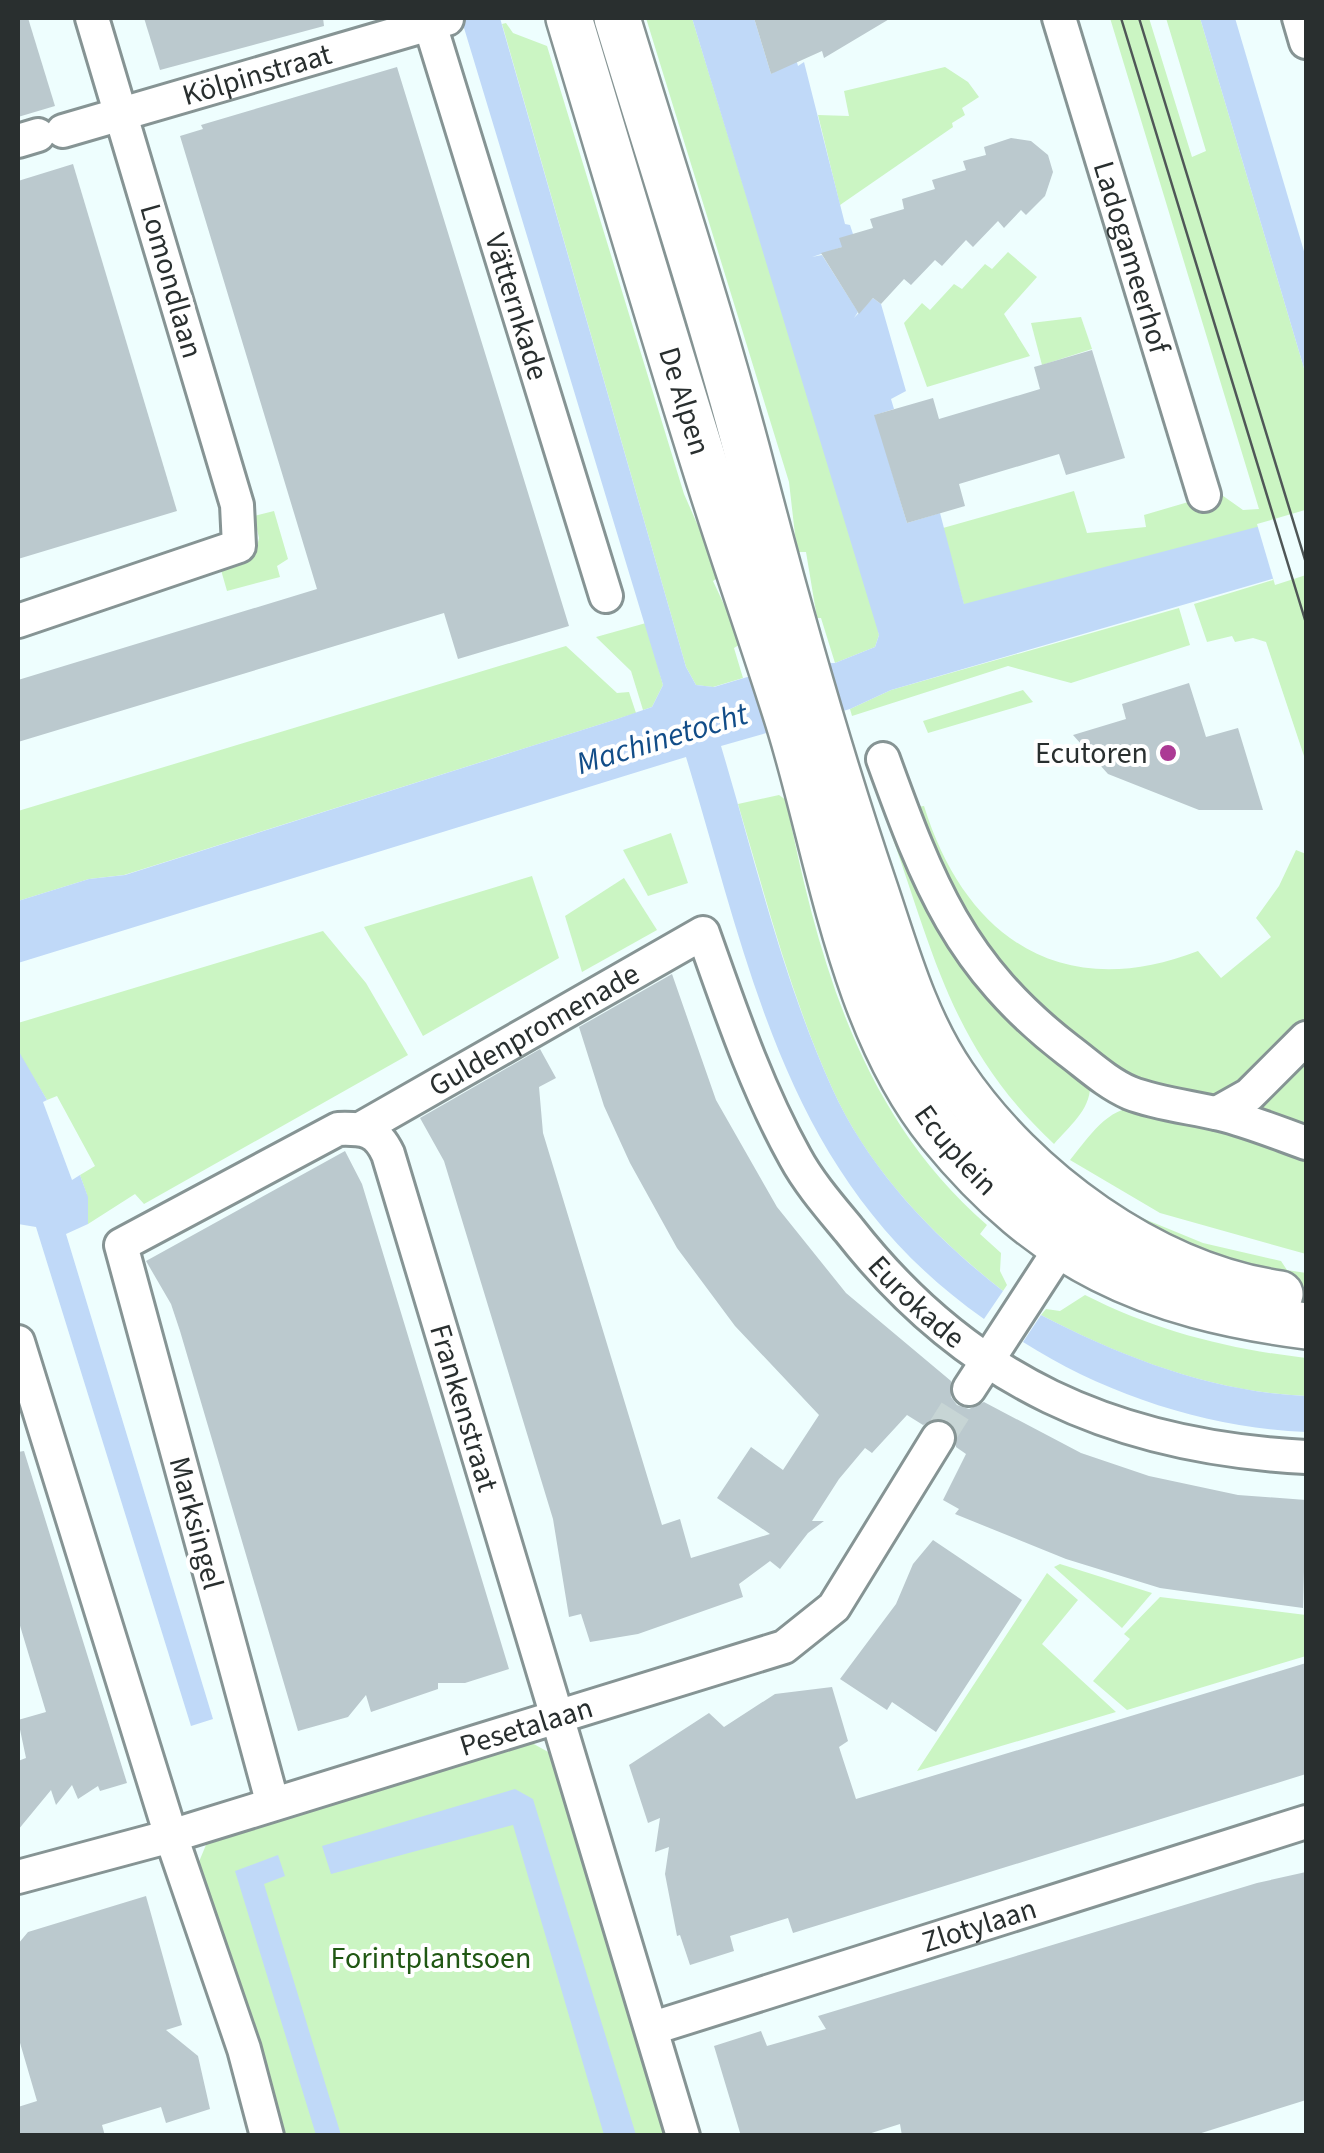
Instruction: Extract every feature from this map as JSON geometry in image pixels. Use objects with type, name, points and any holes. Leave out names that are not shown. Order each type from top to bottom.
[{"type":"main road","name":"De Alpen","points":[[569,18],[706,469],[774,619],[818,766]]},
{"type":"main road","name":"De Alpen","points":[[617,18],[753,473],[774,619]]},
{"type":"main road","name":"Ecuplein","points":[[818,766],[918,1016],[984,1119],[1024,1162],[1072,1230],[1156,1295],[1240,1317],[1306,1326]]},
{"type":"main road","name":"Ecuplein","points":[[1072,1230],[1238,1288],[1306,1296]]},
{"type":"street","name":"Lomondlaan","points":[[18,621],[238,546],[236,505],[92,18]]},
{"type":"street","name":"Ladogameerhof","points":[[1058,18],[1204,495]]},
{"type":"street","points":[[1299,18],[1306,42]]},
{"type":"street","name":"Kölpinstraat","points":[[39,136],[436,20]]},
{"type":"street","name":"Vätternkade","points":[[436,20],[606,596]]},
{"type":"street","points":[[883,758],[938,900],[958,937],[996,986],[1048,1035],[1112,1084],[1135,1095],[1217,1114],[1306,1143]]},
{"type":"street","name":"Guldenpromenade","points":[[121,1245],[350,1128],[702,934]]},
{"type":"street","name":"Eurokade","points":[[702,934],[766,1100],[797,1161],[888,1280],[938,1326],[993,1351],[1068,1407],[1164,1440],[1306,1457]]},
{"type":"street","points":[[1217,1114],[1249,1095],[1306,1038]]},
{"type":"street","name":"Frankenstraat","points":[[350,1128],[380,1138],[388,1154],[557,1719]]},
{"type":"street","points":[[969,1389],[1072,1230]]},
{"type":"street","name":"Marksingel","points":[[121,1245],[272,1802]]},
{"type":"street","points":[[18,1342],[170,1836],[244,2050],[267,2136]]},
{"type":"street","name":"Pesetalaan","points":[[18,1878],[557,1719],[784,1646],[834,1607],[938,1438]]},
{"type":"street","points":[[557,1719],[684,2136]]},
{"type":"street","name":"Zlotylaan","points":[[653,2028],[1306,1822]]},
{"type":"green space","points":[[646,18],[692,18],[875,615],[879,635],[875,647],[835,663],[821,618],[817,618],[806,552],[797,552],[789,482]]},
{"type":"green space","points":[[1110,18],[1149,18],[1192,157],[1206,151],[1166,18],[1200,18],[1306,375],[1306,762],[1266,642],[1253,638],[1235,642],[1232,636],[1207,642],[1194,604],[1273,580],[1258,529],[964,605],[943,528],[1074,491],[1087,533],[1146,527],[1144,515],[1219,493],[1243,510],[1259,509]]},
{"type":"green space","points":[[506,23],[513,33],[547,46],[684,494],[720,576],[713,581],[742,643],[734,648],[743,678],[713,687],[696,685],[686,667],[502,24]]},
{"type":"green space","points":[[945,67],[968,82],[979,97],[962,108],[965,115],[952,123],[953,127],[840,205],[818,115],[849,116],[844,91]]},
{"type":"green space","points":[[1008,252],[1037,277],[1004,314],[1030,356],[927,387],[904,323],[922,303],[930,310],[954,284],[962,289],[985,264],[992,269]]},
{"type":"green space","points":[[1081,317],[1092,349],[1042,365],[1031,323]]},
{"type":"green space","points":[[274,511],[288,559],[277,566],[280,577],[227,591],[221,570],[255,555],[259,538],[254,516]]},
{"type":"green space","points":[[1179,608],[1190,645],[1071,683],[1008,666],[852,716],[850,709],[891,690]]},
{"type":"green space","points":[[646,623],[663,685],[652,707],[643,710],[631,671],[596,637]]},
{"type":"green space","points":[[566,646],[617,693],[629,692],[636,713],[124,875],[89,879],[18,901],[18,811]]},
{"type":"green space","points":[[1023,690],[1033,702],[928,733],[923,721]]},
{"type":"green space","points":[[779,795],[786,800],[813,918],[851,1031],[876,1084],[907,1135],[943,1182],[987,1225],[980,1234],[1001,1253],[1000,1271],[1007,1285],[1003,1291],[952,1248],[905,1200],[864,1146],[832,1088],[792,983],[738,804]]},
{"type":"green space","points":[[924,806],[942,852],[965,892],[993,924],[1025,948],[1062,963],[1104,969],[1149,965],[1198,951],[1221,978],[1271,937],[1256,918],[1279,886],[1296,850],[1306,854],[1306,1028],[1275,1062],[1209,1100],[1162,1093],[1099,1062],[971,942],[908,808]]},
{"type":"green space","points":[[900,819],[925,883],[1090,1083],[1083,1109],[1054,1144],[991,1071],[949,996],[888,825]]},
{"type":"green space","points":[[671,833],[688,883],[648,896],[623,850]]},
{"type":"green space","points":[[532,876],[559,958],[423,1036],[364,927]]},
{"type":"green space","points":[[624,878],[657,930],[582,972],[565,916]]},
{"type":"green space","points":[[323,931],[366,983],[408,1055],[144,1204],[135,1194],[88,1224],[87,1195],[80,1175],[95,1166],[57,1096],[47,1100],[18,1052],[18,1023]]},
{"type":"green space","points":[[1306,1054],[1306,1132],[1252,1113]]},
{"type":"green space","points":[[1140,1106],[1306,1151],[1306,1254],[1160,1213],[1070,1160],[1108,1118]]},
{"type":"green space","points":[[1125,1211],[1203,1243],[1281,1261],[1287,1270],[1306,1273],[1306,1287],[1234,1275]]},
{"type":"green space","points":[[1085,1295],[1193,1337],[1306,1358],[1306,1396],[1237,1388],[1169,1370],[1041,1315],[1046,1309],[1060,1311]]},
{"type":"green space","points":[[1060,1564],[1152,1593],[1122,1628],[1054,1567]]},
{"type":"green space","points":[[1047,1573],[1078,1600],[1042,1644],[1116,1712],[917,1771]]},
{"type":"green space","points":[[1160,1597],[1306,1615],[1306,1656],[1127,1710],[1093,1681],[1130,1639],[1124,1634]]},
{"type":"green space","name":"Forintplantsoen","points":[[532,1743],[559,1758],[669,2135],[278,2135],[196,1869],[208,1840]]},
{"type":"water","name":"Machinetocht","points":[[461,18],[500,18],[686,667],[696,685],[714,687],[791,664],[835,663],[875,647],[879,635],[692,18],[754,18],[771,74],[796,59],[798,66],[804,62],[845,224],[850,225],[853,234],[842,247],[812,257],[822,255],[858,312],[854,318],[873,298],[881,304],[906,391],[891,399],[894,409],[875,415],[907,523],[940,513],[964,604],[1306,514],[1306,569],[891,690],[850,709],[721,746],[784,962],[832,1088],[884,1174],[928,1225],[1003,1291],[984,1319],[917,1264],[864,1203],[821,1138],[786,1068],[757,994],[686,757],[18,963],[18,901],[89,879],[125,875],[617,719],[652,707],[663,685]]},
{"type":"water","points":[[1200,18],[1235,18],[1306,258],[1306,375]]},
{"type":"water","points":[[18,1050],[47,1100],[43,1102],[72,1180],[80,1175],[88,1197],[88,1224],[66,1234],[213,1719],[191,1726],[36,1227],[18,1224]]},
{"type":"water","points":[[1041,1315],[1170,1370],[1237,1388],[1306,1396],[1306,1432],[1195,1416],[1088,1378],[1023,1342]]},
{"type":"water","points":[[515,1789],[533,1799],[636,2135],[604,2135],[513,1825],[331,1874],[322,1846]]},
{"type":"water","points":[[278,1855],[285,1876],[264,1884],[341,2135],[316,2135],[235,1871]]},
{"type":"pier","points":[[1305,510],[1306,575],[1275,585],[1257,524]]},
{"type":"building","points":[[18,18],[28,18],[55,106],[18,117]]},
{"type":"building","points":[[144,18],[323,18],[324,26],[160,70]]},
{"type":"building","points":[[754,18],[891,18],[824,58],[822,51],[771,74]]},
{"type":"building","points":[[397,67],[569,626],[458,659],[444,613],[18,742],[18,680],[317,589],[180,136],[203,129],[201,125]]},
{"type":"building","points":[[1011,138],[1031,141],[1048,155],[1053,172],[1045,196],[1026,215],[1021,210],[1004,228],[998,221],[973,247],[966,240],[942,266],[935,260],[911,285],[904,279],[881,304],[873,298],[859,314],[821,253],[842,247],[839,238],[873,228],[870,219],[904,209],[902,199],[935,189],[932,180],[966,170],[963,161],[986,155],[984,147]]},
{"type":"building","points":[[73,164],[177,511],[18,559],[18,181]]},
{"type":"building","points":[[1092,350],[1125,458],[1066,475],[1059,454],[959,484],[965,506],[907,523],[874,415],[933,398],[939,419],[1040,389],[1034,367]]},
{"type":"building","name":"Ecutoren","points":[[1189,683],[1206,737],[1238,728],[1263,810],[1199,810],[1108,774],[1073,735],[1126,719],[1122,704]]},
{"type":"building","points":[[672,974],[716,1100],[777,1207],[846,1293],[951,1381],[951,1397],[957,1405],[969,1409],[984,1402],[1081,1453],[1149,1476],[1238,1495],[1306,1500],[1303,1608],[1160,1588],[1066,1559],[955,1514],[959,1509],[943,1500],[966,1454],[956,1447],[956,1429],[938,1418],[923,1425],[907,1415],[872,1453],[865,1448],[839,1479],[812,1521],[824,1521],[808,1533],[780,1569],[770,1561],[739,1584],[743,1597],[638,1634],[590,1642],[581,1614],[569,1617],[553,1519],[444,1161],[420,1118],[540,1049],[556,1078],[539,1087],[543,1133],[662,1525],[680,1519],[691,1558],[770,1534],[717,1498],[751,1447],[783,1470],[819,1415],[735,1326],[677,1248],[604,1106],[579,1027]]},
{"type":"building","points":[[345,1151],[362,1184],[509,1669],[465,1683],[438,1683],[438,1689],[371,1712],[366,1695],[348,1717],[298,1731],[180,1331],[171,1304],[146,1261]]},
{"type":"building","points":[[24,1451],[127,1783],[100,1791],[98,1786],[78,1799],[72,1785],[56,1805],[51,1790],[18,1830],[18,1761],[26,1758],[18,1720],[46,1712],[18,1619],[18,1452]]},
{"type":"building","points":[[933,1540],[1022,1600],[936,1732],[892,1702],[887,1710],[840,1679],[896,1604],[913,1564]]},
{"type":"building","points":[[1306,1663],[1306,1774],[793,1933],[788,1918],[730,1936],[734,1951],[690,1965],[680,1935],[677,1936],[665,1874],[669,1847],[655,1852],[660,1818],[648,1823],[629,1765],[709,1713],[724,1727],[775,1694],[832,1687],[848,1741],[839,1747],[856,1799]]},
{"type":"building","points":[[1306,1872],[1306,2100],[1192,2136],[902,2136],[900,2124],[862,2136],[741,2136],[714,2046],[761,2031],[767,2046],[826,2029],[818,2016],[1257,1883]]},
{"type":"building","points":[[146,1896],[182,2025],[166,2030],[198,2056],[210,2109],[166,2123],[161,2107],[102,2125],[105,2136],[18,2136],[18,2107],[37,2101],[18,2036],[18,1944],[28,1932]]},
{"type":"tunnel","points":[[938,1438],[969,1389]]},
{"type":"tram line","points":[[1121,18],[1306,623]]},
{"type":"tram line","points":[[1139,18],[1306,563]]},
{"type":"place","name":"Ecutoren","points":[[1168,753]]}]
